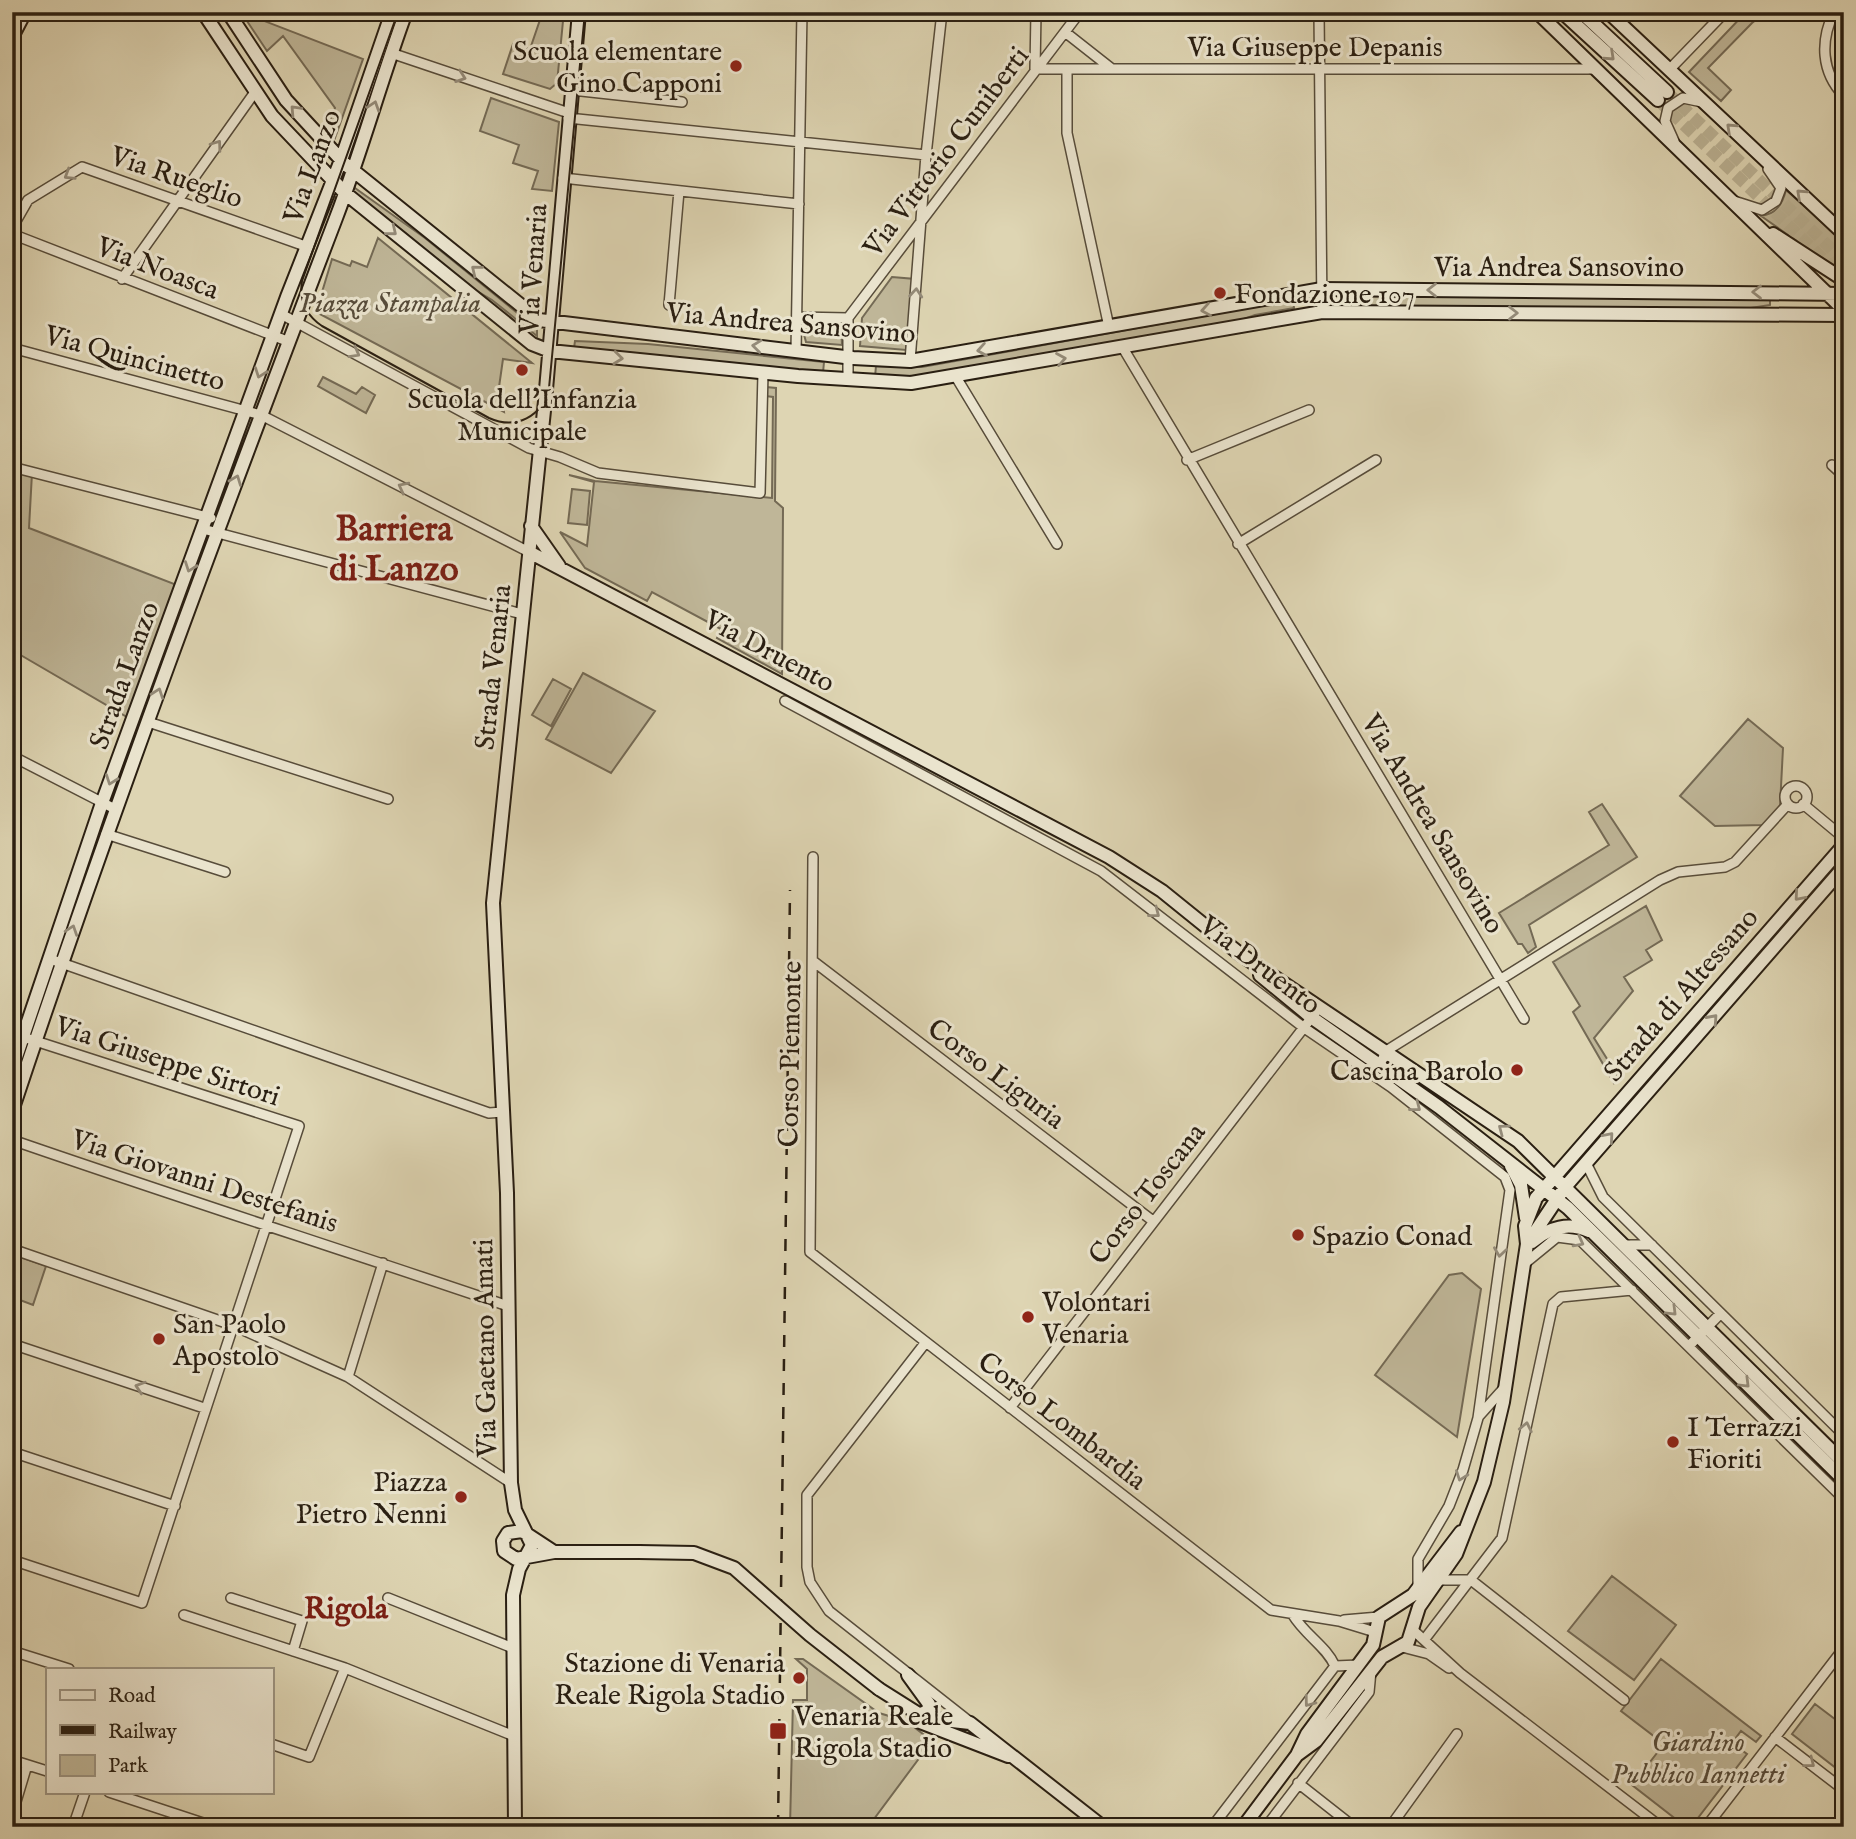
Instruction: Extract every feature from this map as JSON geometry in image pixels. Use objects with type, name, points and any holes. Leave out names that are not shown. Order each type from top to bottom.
[{"type":"street","points":[[12,37],[25,12]]},
{"type":"street","points":[[203,12],[272,116],[345,193],[532,344],[550,351]]},
{"type":"street","points":[[228,12],[286,100],[352,171],[539,320],[551,322]]},
{"type":"street","name":"Via Lanzo","points":[[274,336],[341,160],[392,12]]},
{"type":"street","name":"Via Lanzo","points":[[295,321],[345,193],[407,12]]},
{"type":"street","name":"Via Venaria","points":[[540,452],[579,15],[563,12]]},
{"type":"street","points":[[796,351],[802,12]]},
{"type":"street","points":[[910,361],[926,155],[942,12]]},
{"type":"street","points":[[1035,69],[1036,12]]},
{"type":"street","name":"Via Vittorio Cuniberti","points":[[848,318],[1080,12]]},
{"type":"street","points":[[1319,12],[1322,312]]},
{"type":"street","points":[[1537,12],[1844,313]]},
{"type":"street","points":[[1562,12],[1662,96],[1581,12]]},
{"type":"street","points":[[1608,12],[1844,234]]},
{"type":"street","points":[[1669,69],[1725,12]]},
{"type":"street","points":[[1834,12],[1826,32],[1824,51],[1831,79],[1844,96]]},
{"type":"street","points":[[1065,32],[1112,69]]},
{"type":"street","points":[[391,53],[569,116],[926,155]]},
{"type":"street","name":"Via Giuseppe Depanis","points":[[1035,69],[1594,69]]},
{"type":"street","points":[[1067,69],[1067,133],[1109,327]]},
{"type":"street","points":[[572,90],[681,102]]},
{"type":"street","points":[[122,279],[255,92]]},
{"type":"street","points":[[1681,153],[1666,124],[1666,111],[1681,99],[1703,102]]},
{"type":"street","points":[[1726,198],[1762,210],[1778,198],[1780,186],[1758,154]]},
{"type":"street","name":"Via Rueglio","points":[[12,228],[28,200],[82,167],[308,247]]},
{"type":"street","points":[[925,176],[944,189]]},
{"type":"street","points":[[563,178],[800,204]]},
{"type":"street","points":[[669,305],[679,191]]},
{"type":"street","points":[[1746,216],[1844,280]]},
{"type":"street","name":"Via Noasca","points":[[12,234],[287,341]]},
{"type":"street","name":"Via Andrea Sansovino","points":[[551,322],[849,357],[910,361],[1322,289],[1844,293]]},
{"type":"street","points":[[1825,293],[1844,300]]},
{"type":"street","name":"Via Andrea Sansovino","points":[[550,351],[763,373],[904,384],[1322,312],[1844,313]]},
{"type":"street","points":[[281,314],[500,434],[540,452],[598,473],[760,493],[763,373]]},
{"type":"street","points":[[797,317],[848,318],[848,380]]},
{"type":"street","name":"Strada Lanzo","points":[[12,1111],[29,1039],[102,803],[212,525],[261,415],[295,321]]},
{"type":"street","name":"Strada Lanzo","points":[[55,960],[148,722],[246,410],[274,336]]},
{"type":"street","name":"Via Quincinetto","points":[[12,348],[246,410]]},
{"type":"street","name":"Via Andrea Sansovino","points":[[1123,348],[1187,460],[1524,1019]]},
{"type":"street","points":[[956,377],[1057,544]]},
{"type":"street","points":[[246,410],[261,415]]},
{"type":"street","points":[[1187,460],[1309,410]]},
{"type":"street","name":"Via Druento","points":[[261,415],[560,568],[1109,857],[1162,891],[1240,954],[1311,1017],[1396,1083],[1497,1169],[1509,1185],[1478,1418]]},
{"type":"street","name":"Strada Venaria","points":[[506,1185],[493,903],[540,452]]},
{"type":"street","points":[[1238,544],[1376,460]]},
{"type":"street","points":[[1832,466],[1844,476]]},
{"type":"street","points":[[12,467],[522,614]]},
{"type":"street","points":[[531,526],[560,568]]},
{"type":"street","name":"Via Druento","points":[[785,701],[1101,871],[1380,1065],[1396,1083],[1505,1157],[1544,1187],[1622,1261],[1842,1489]]},
{"type":"street","name":"Strada Lanzo","points":[[148,722],[388,799]]},
{"type":"street","points":[[12,756],[115,809]]},
{"type":"street","name":"Strada di Altessano","points":[[1386,1051],[1499,978],[1660,880],[1678,872],[1725,867],[1735,862],[1788,804],[1786,792],[1797,786],[1805,792],[1803,804],[1844,838]]},
{"type":"street","points":[[1788,804],[1794,807],[1803,804]]},
{"type":"street","points":[[106,834],[225,872]]},
{"type":"street","name":"Strada di Altessano","points":[[1527,1218],[1553,1175],[1844,845]]},
{"type":"street","name":"Corso Piemonte","points":[[810,1252],[813,857]]},
{"type":"street","points":[[1101,871],[1109,857]]},
{"type":"street","name":"Strada di Altessano","points":[[1526,1247],[1565,1187],[1844,867]]},
{"type":"street","points":[[55,960],[489,1113],[503,1112]]},
{"type":"street","name":"Corso Liguria","points":[[813,961],[1153,1221]]},
{"type":"street","name":"Via Druento","points":[[1311,1017],[1386,1051],[1518,1141],[1676,1296],[1698,1337]]},
{"type":"street","name":"Corso Toscana","points":[[1010,1408],[1311,1017]]},
{"type":"street","name":"Strada Lanzo","points":[[12,1069],[29,1039]]},
{"type":"street","name":"Via Giuseppe Sirtori","points":[[29,1039],[299,1126],[268,1228]]},
{"type":"street","points":[[1380,1065],[1386,1051]]},
{"type":"street","name":"Via Giovanni Destefanis","points":[[12,1140],[268,1228],[383,1263],[508,1306]]},
{"type":"street","points":[[1212,1827],[1335,1666],[1365,1667],[1412,1637],[1412,1626],[1456,1554],[1491,1460],[1506,1386],[1526,1247],[1527,1218],[1521,1185],[1505,1157]]},
{"type":"street","points":[[1586,1163],[1604,1197],[1844,1435]]},
{"type":"street","name":"Via Gaetano Amati","points":[[506,1185],[511,1483],[515,1510],[527,1534],[554,1552]]},
{"type":"street","points":[[1526,1247],[1543,1233],[1557,1227],[1581,1227],[1592,1232]]},
{"type":"street","points":[[12,1560],[142,1603],[204,1408],[268,1228]]},
{"type":"street","name":"Via Druento","points":[[1523,1265],[1551,1240],[1573,1237],[1586,1244],[1632,1290],[1698,1337],[1844,1463]]},
{"type":"street","points":[[1625,1245],[1652,1245]]},
{"type":"street","points":[[12,1249],[232,1325],[348,1377],[511,1483]]},
{"type":"street","name":"Corso Lombardia","points":[[810,1252],[1271,1610],[1339,1621],[1375,1633]]},
{"type":"street","points":[[1620,1278],[1622,1261]]},
{"type":"street","points":[[348,1377],[383,1263]]},
{"type":"street","points":[[1676,1296],[1677,1270]]},
{"type":"street","points":[[1424,1640],[1502,1538],[1553,1304],[1561,1297],[1632,1290]]},
{"type":"street","points":[[1698,1337],[1720,1314]]},
{"type":"street","points":[[926,1342],[807,1495],[810,1581],[829,1611],[1103,1827]]},
{"type":"street","points":[[12,1344],[204,1408]]},
{"type":"street","points":[[1418,1588],[1418,1559],[1449,1506],[1464,1470],[1478,1418],[1506,1386]]},
{"type":"street","points":[[12,1452],[175,1506]]},
{"type":"street","name":"Via Gaetano Amati","points":[[509,1532],[515,1510]]},
{"type":"street","points":[[513,1595],[525,1557],[532,1545],[527,1534],[517,1530],[509,1532],[503,1541],[513,1595],[515,1827]]},
{"type":"street","points":[[1243,1827],[1297,1755],[1316,1741],[1365,1667],[1379,1617],[1393,1610],[1418,1588],[1445,1549],[1463,1530]]},
{"type":"street","points":[[507,1555],[516,1559],[554,1552],[694,1553],[734,1568],[810,1635],[924,1725],[1018,1760]]},
{"type":"street","points":[[1439,1580],[1471,1580],[1624,1700]]},
{"type":"street","points":[[231,1598],[302,1621],[293,1651]]},
{"type":"street","points":[[388,1598],[513,1648]]},
{"type":"street","points":[[1393,1610],[1406,1615],[1424,1640],[1460,1673],[1661,1827]]},
{"type":"street","points":[[184,1615],[345,1668],[514,1736]]},
{"type":"street","name":"Corso Lombardia","points":[[1293,1615],[1302,1630],[1329,1654],[1335,1666]]},
{"type":"street","name":"Corso Lombardia","points":[[1339,1621],[1379,1617]]},
{"type":"street","points":[[1375,1633],[1381,1644],[1429,1654],[1460,1673]]},
{"type":"street","points":[[1706,1827],[1844,1648]]},
{"type":"street","points":[[12,1651],[66,1668]]},
{"type":"street","points":[[1266,1827],[1369,1692],[1365,1667]]},
{"type":"street","points":[[273,1745],[309,1757],[345,1668]]},
{"type":"street","points":[[908,1675],[929,1704],[928,1711],[918,1715]]},
{"type":"street","points":[[905,1708],[931,1720],[970,1723]]},
{"type":"street","points":[[1390,1827],[1457,1734]]},
{"type":"street","points":[[1776,1737],[1844,1790]]},
{"type":"street","points":[[12,1759],[46,1771]]},
{"type":"street","points":[[12,1815],[27,1765]]},
{"type":"street","points":[[1298,1783],[1354,1827]]},
{"type":"street","points":[[73,1827],[84,1794]]},
{"type":"street","points":[[116,1794],[215,1827]]},
{"type":"street","points":[[181,1827],[185,1817]]},
{"type":"green space","points":[[241,12],[363,59],[335,138],[327,128],[335,108],[283,36],[267,51]]},
{"type":"green space","points":[[1746,12],[1766,12],[1708,68],[1731,90],[1721,101],[1689,72]]},
{"type":"green space","points":[[542,14],[563,21],[557,83],[550,89],[503,74],[513,44],[530,49]]},
{"type":"green space","points":[[491,98],[559,122],[552,191],[532,189],[538,171],[513,163],[519,145],[480,131]]},
{"type":"green space","points":[[355,188],[425,238],[537,329],[537,336],[492,300],[467,285],[351,190]]},
{"type":"green space","points":[[1786,190],[1844,241],[1844,274],[1761,216],[1778,208]]},
{"type":"green space","name":"Piazza Stampalia","points":[[378,238],[532,363],[503,359],[498,394],[502,397],[504,412],[316,312],[332,259],[350,266],[352,261],[367,267]]},
{"type":"green space","points":[[892,277],[915,279],[906,350],[860,346],[862,318]]},
{"type":"green space","points":[[1349,296],[1770,298],[1770,305],[1744,309],[1349,307]]},
{"type":"green space","points":[[1293,300],[1294,308],[1255,315],[1230,324],[921,379],[875,377],[876,366],[922,367]]},
{"type":"green space","points":[[813,324],[841,325],[842,345],[806,342],[802,327]]},
{"type":"green space","points":[[575,341],[648,344],[824,362],[823,373],[574,348]]},
{"type":"green space","points":[[323,377],[356,394],[362,387],[375,395],[366,413],[318,386]]},
{"type":"green space","points":[[766,387],[776,388],[775,501],[783,508],[782,674],[717,638],[721,629],[652,592],[647,601],[585,568],[560,532],[587,546],[594,482],[569,475],[595,481],[772,498],[773,397],[765,396]]},
{"type":"green space","points":[[12,468],[32,473],[29,528],[182,587],[127,717],[12,650]]},
{"type":"green space","points":[[572,489],[590,491],[587,525],[568,523]]},
{"type":"green space","points":[[583,673],[655,711],[611,773],[546,739]]},
{"type":"green space","points":[[553,679],[571,689],[551,726],[532,715]]},
{"type":"green space","points":[[1748,719],[1783,748],[1780,806],[1764,825],[1715,826],[1680,796]]},
{"type":"green space","points":[[1602,804],[1637,857],[1529,925],[1536,947],[1528,953],[1522,944],[1518,944],[1499,913],[1609,845],[1589,812]]},
{"type":"green space","points":[[1646,906],[1662,940],[1646,950],[1652,960],[1624,977],[1633,991],[1594,1038],[1619,1078],[1614,1083],[1573,1012],[1580,1006],[1553,962]]},
{"type":"green space","points":[[12,1254],[46,1266],[33,1305],[12,1297]]},
{"type":"green space","points":[[1462,1273],[1481,1289],[1457,1437],[1375,1375],[1449,1275]]},
{"type":"green space","points":[[1612,1576],[1676,1625],[1634,1680],[1568,1631]]},
{"type":"green space","points":[[796,1659],[803,1659],[879,1713],[906,1721],[932,1741],[868,1827],[790,1827],[793,1700],[807,1700],[807,1669]]},
{"type":"green space","name":"Giardino Pubblico Iannetti","points":[[1661,1659],[1761,1736],[1756,1742],[1741,1731],[1732,1743],[1747,1754],[1691,1827],[1686,1827],[1632,1785],[1664,1744],[1621,1711]]},
{"type":"green space","points":[[1815,1704],[1844,1726],[1841,1772],[1792,1734]]},
{"type":"tunnel","points":[[1667,92],[1844,261]]},
{"type":"tunnel","points":[[1658,100],[1837,272]]},
{"type":"tram line","points":[[398,12],[302,281],[303,301],[308,312],[322,326],[489,418],[509,422],[518,421],[534,413],[546,398],[549,388],[585,12]]},
{"type":"railway","points":[[778,1827],[790,890]]},
{"type":"place","name":"Scuola elementare Gino Capponi","points":[[736,66]]},
{"type":"place","name":"Fondazione 107","points":[[1220,293]]},
{"type":"place","name":"Scuola dell'Infanzia Municipale","points":[[522,370]]},
{"type":"place","name":"Cascina Barolo","points":[[1517,1070]]},
{"type":"place","name":"Spazio Conad","points":[[1298,1235]]},
{"type":"place","name":"Volontari Venaria","points":[[1028,1317]]},
{"type":"place","name":"San Paolo Apostolo","points":[[159,1339]]},
{"type":"place","name":"I Terrazzi Fioriti","points":[[1673,1442]]},
{"type":"place","name":"Piazza Pietro Nenni","points":[[461,1497]]},
{"type":"place","name":"Stazione di Venaria Reale Rigola Stadio","points":[[799,1678]]},
{"type":"place","name":"Venaria Reale Rigola Stadio","points":[[778,1731]]},
{"type":"district","name":"Barriera di Lanzo","points":[[394,548]]},
{"type":"district","name":"Rigola","points":[[346,1608]]}]
